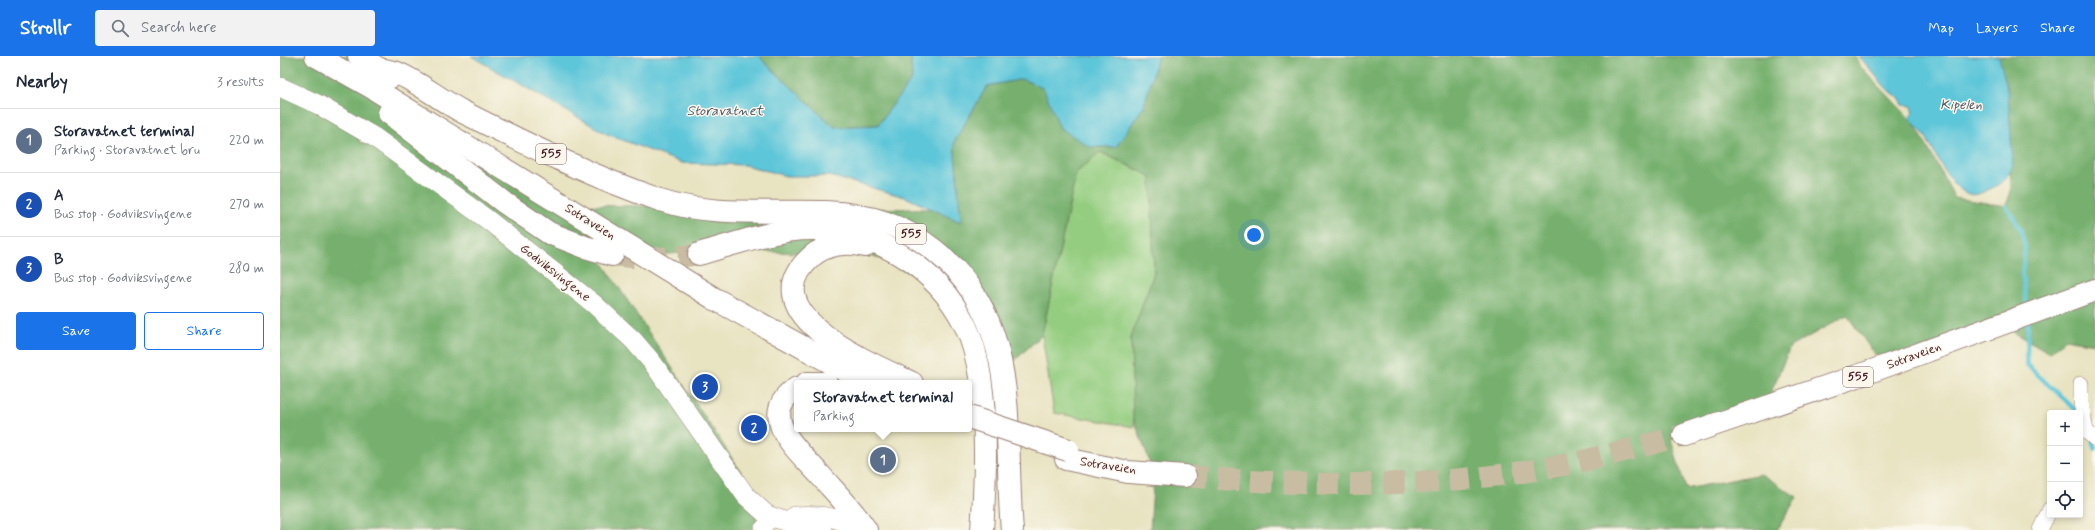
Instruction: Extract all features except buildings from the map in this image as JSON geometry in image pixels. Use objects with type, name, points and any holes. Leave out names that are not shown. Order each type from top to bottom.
[{"type":"highway","points":[[308,56],[328,73],[394,117],[505,203],[550,233],[585,247],[612,255]]},
{"type":"highway","name":"Sotraveien","points":[[316,56],[555,192]]},
{"type":"highway","name":"Sotraveien","points":[[359,56],[555,192],[715,299],[880,377]]},
{"type":"highway","name":"555","points":[[379,69],[397,73],[459,110],[503,132],[599,176],[664,201],[692,207],[726,210],[855,214],[878,219],[900,228],[922,241],[942,256],[972,290],[994,333],[1004,383],[1012,530]]},
{"type":"highway","name":"555","points":[[699,254],[779,233],[810,229],[842,230],[861,235],[878,242],[905,258],[931,277],[956,310],[967,328],[977,362],[981,388],[984,457],[982,530]]},
{"type":"highway","name":"555","points":[[896,380],[880,377],[810,325],[799,309],[795,296],[797,275],[805,262],[817,252],[841,244],[855,243],[905,258]]},
{"type":"highway","name":"Sotraveien","points":[[1684,435],[1872,372],[2087,293]]},
{"type":"highway","points":[[794,390],[787,396],[781,405],[780,420],[783,430],[799,455],[844,501],[864,530]]},
{"type":"highway","points":[[972,418],[1067,454]]},
{"type":"highway","points":[[972,427],[1067,454]]},
{"type":"highway","name":"Sotraveien","points":[[1067,454],[1132,464],[1151,472],[1185,476]]},
{"type":"main road","name":"Godviksvingene","points":[[280,87],[317,104],[374,137],[488,220],[604,313],[633,340],[652,362],[746,496],[767,515],[768,523],[822,530]]},
{"type":"main road","points":[[768,523],[823,516],[851,522],[864,530]]},
{"type":"street","points":[[2081,384],[2082,407],[2087,437]]},
{"type":"street","points":[[2040,530],[2047,515]]},
{"type":"green space","points":[[280,56],[353,56],[384,84],[553,205],[933,209],[961,222],[954,142],[987,86],[1023,79],[1044,89],[1090,147],[1116,147],[1144,106],[1158,56],[1855,56],[1860,66],[1914,123],[1955,198],[2006,206],[2011,191],[2007,85],[1995,56],[2095,56],[2095,344],[2065,339],[2050,353],[2010,330],[1910,360],[1875,355],[1847,315],[1790,347],[1765,407],[1735,408],[1671,440],[1686,489],[1761,474],[1797,497],[1777,530],[1150,530],[1154,474],[1133,417],[1131,337],[1154,273],[1151,176],[1100,152],[1076,173],[1042,335],[998,376],[958,295],[874,256],[724,250],[600,259],[755,493],[757,530],[280,530]]},
{"type":"green space","points":[[762,56],[911,56],[912,79],[878,125],[834,127],[761,59]]},
{"type":"green space","points":[[1100,152],[1151,176],[1154,273],[1131,337],[1134,427],[1054,413],[1042,335],[1076,173]]},
{"type":"water","name":"Storavatnet","points":[[471,56],[762,56],[761,59],[834,127],[878,125],[912,79],[911,56],[1158,56],[1144,106],[1116,147],[1090,147],[1060,128],[1044,89],[1023,79],[987,86],[954,142],[961,222],[905,197],[830,176],[786,176],[745,165],[682,163],[607,134]]},
{"type":"water","name":"Kipelen","points":[[1859,56],[1999,56],[2008,93],[2013,165],[2006,177],[1996,186],[1974,195],[1969,194],[1955,185],[1943,169],[1925,136],[1910,117],[1914,113],[1912,106],[1903,105],[1899,98],[1885,87]]},
{"type":"waterway","points":[[2006,206],[2021,230],[2025,247],[2022,274],[2027,308]]},
{"type":"waterway","points":[[2028,321],[2027,365],[2076,410]]},
{"type":"waterway","points":[[2092,441],[2095,449]]},
{"type":"tunnel","points":[[612,255],[656,258],[699,254]]},
{"type":"tunnel","points":[[1185,476],[1232,480],[1325,484],[1372,484],[1465,479],[1558,466],[1605,456],[1684,435]]},
{"type":"place","name":"B","points":[[705,387]]},
{"type":"place","name":"A","points":[[754,428]]},
{"type":"place","name":"Storavatnet terminal","points":[[883,460]]}]
